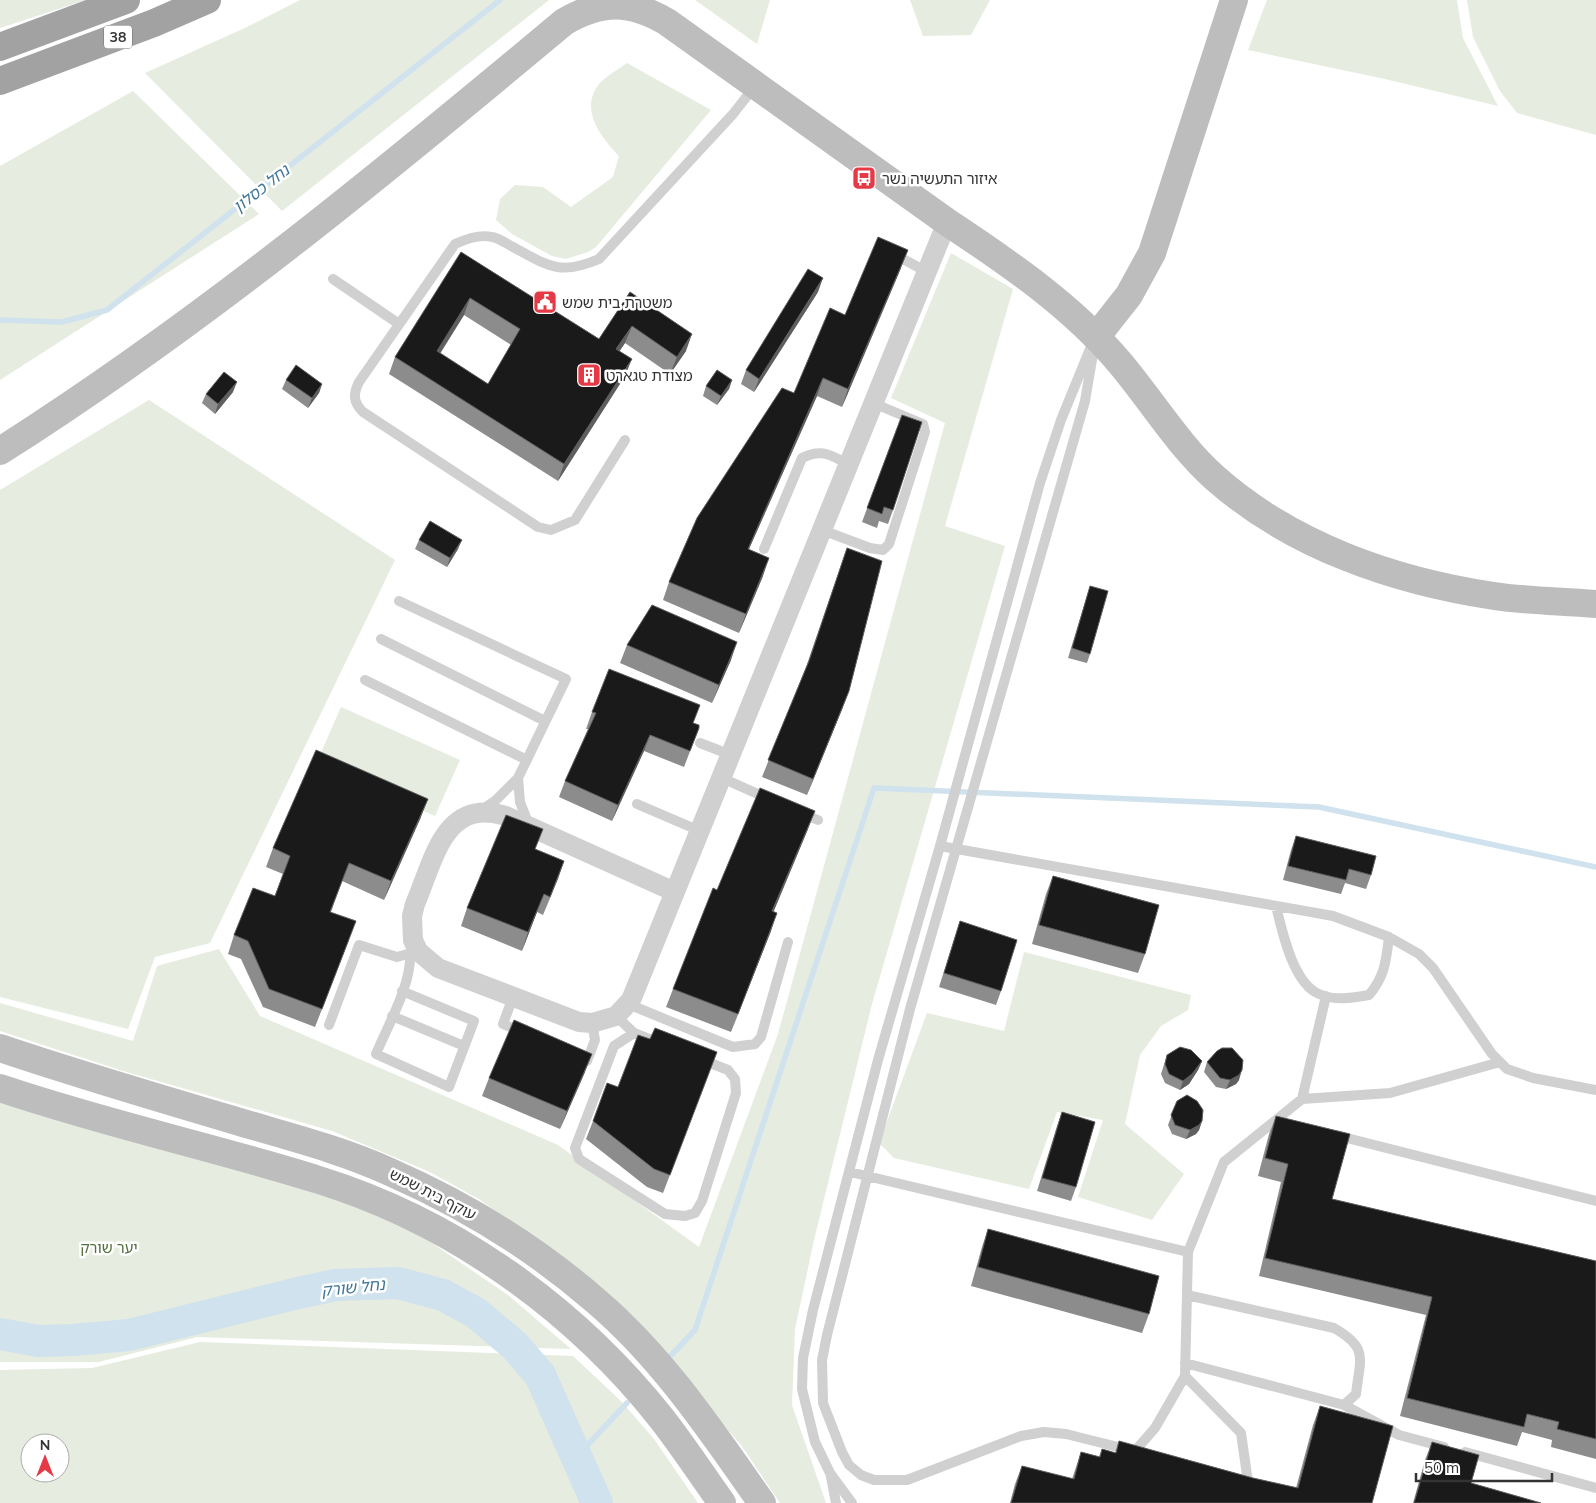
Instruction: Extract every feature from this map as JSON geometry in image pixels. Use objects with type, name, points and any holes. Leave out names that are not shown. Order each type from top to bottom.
[{"type":"highway","name":"38","points":[[0,47],[126,0]]},
{"type":"highway","name":"38","points":[[0,81],[154,23],[207,0]]},
{"type":"main road","points":[[1096,337],[1129,295],[1152,254],[1234,0]]},
{"type":"main road","points":[[0,451],[96,388],[224,297],[344,203],[564,22],[585,9],[619,3],[643,9],[667,22],[947,222],[992,252],[1063,306],[1120,363],[1189,451],[1215,478],[1257,511],[1321,547],[1398,576],[1495,596],[1596,604]]},
{"type":"main road","name":"עוקף בית שמש","points":[[0,1048],[85,1077],[331,1149],[389,1171],[487,1220],[566,1276],[598,1302],[630,1334],[688,1398],[762,1503]]},
{"type":"main road","name":"עוקף בית שמש","points":[[0,1088],[73,1113],[320,1180],[375,1201],[470,1249],[546,1302],[576,1326],[606,1356],[662,1419],[722,1503]]},
{"type":"street","points":[[675,892],[492,812],[478,812],[466,815],[447,830],[415,904],[412,929],[414,952],[438,968],[566,1018],[592,1023],[622,1010],[675,892],[947,222]]},
{"type":"lane","points":[[625,440],[575,520],[551,530],[538,527],[363,412],[356,404],[354,392],[454,244],[471,238],[492,237],[547,265],[562,269],[582,267],[599,260],[733,114],[756,85]]},
{"type":"lane","points":[[886,250],[926,272]]},
{"type":"lane","points":[[333,279],[399,324]]},
{"type":"lane","points":[[852,1503],[830,1473],[815,1442],[802,1389],[803,1358],[813,1310],[878,1060],[940,846],[1040,483],[1060,420],[1096,337]]},
{"type":"lane","points":[[1096,337],[1085,401],[910,1009],[822,1360],[824,1403],[842,1452],[849,1465],[861,1475],[874,1480],[907,1480],[1021,1436],[1044,1432],[1066,1434],[1138,1453],[1185,1376],[1188,1252],[1224,1162],[1282,1121],[1302,1099],[1326,996]]},
{"type":"lane","points":[[822,530],[870,548],[883,550],[890,544],[925,432],[923,424],[873,403]]},
{"type":"lane","points":[[764,549],[796,467],[802,458],[813,452],[824,452],[848,464]]},
{"type":"lane","points":[[399,600],[566,679],[518,778],[496,801],[478,812]]},
{"type":"lane","points":[[381,639],[546,721]]},
{"type":"lane","points":[[365,680],[527,760]]},
{"type":"lane","points":[[700,743],[731,755]]},
{"type":"lane","points":[[518,778],[520,802],[531,828]]},
{"type":"lane","points":[[722,778],[818,820]]},
{"type":"lane","points":[[638,804],[700,831]]},
{"type":"lane","points":[[940,846],[1333,916],[1389,937],[1419,954],[1433,968],[1506,1070],[1532,1078],[1596,1090]]},
{"type":"lane","points":[[1276,906],[1291,955],[1302,982],[1318,994],[1354,998],[1369,995],[1380,982],[1389,937]]},
{"type":"lane","points":[[622,1010],[733,1046],[755,1044],[761,1037],[788,942]]},
{"type":"lane","points":[[329,1025],[359,945],[396,957],[414,952]]},
{"type":"lane","points":[[402,991],[474,1021],[449,1087],[376,1054],[402,991],[414,952]]},
{"type":"lane","points":[[513,997],[503,1024],[528,1034]]},
{"type":"lane","points":[[622,1010],[634,1033],[728,1070],[735,1079],[736,1093],[702,1201],[695,1213],[685,1216],[665,1214],[579,1159],[575,1148],[614,1046],[634,1033]]},
{"type":"lane","points":[[392,1016],[464,1046]]},
{"type":"lane","points":[[568,1053],[587,1061],[595,1040],[592,1023]]},
{"type":"lane","points":[[1302,1099],[1390,1093],[1500,1062]]},
{"type":"lane","points":[[1325,1132],[1596,1201]]},
{"type":"lane","points":[[850,1172],[1188,1252]]},
{"type":"lane","points":[[1187,1295],[1334,1328],[1353,1338],[1360,1350],[1356,1394],[1344,1404]]},
{"type":"lane","points":[[1185,1364],[1344,1404],[1399,1435],[1596,1488]]},
{"type":"lane","points":[[1185,1376],[1241,1433],[1245,1488]]},
{"type":"lane","points":[[830,1473],[836,1503]]},
{"type":"green space","points":[[0,0],[86,0],[0,28]]},
{"type":"green space","points":[[300,0],[549,0],[282,211],[145,73],[247,27]]},
{"type":"green space","points":[[695,0],[770,0],[757,44]]},
{"type":"green space","points":[[910,0],[990,0],[971,35],[923,36]]},
{"type":"green space","points":[[1267,0],[1457,0],[1463,38],[1498,106],[1385,79],[1248,50]]},
{"type":"green space","points":[[1467,0],[1596,0],[1596,135],[1517,113],[1500,91],[1473,37]]},
{"type":"green space","points":[[627,63],[711,110],[596,247],[588,252],[566,259],[552,256],[512,234],[496,220],[500,199],[515,185],[543,187],[571,207],[613,177],[619,156],[599,132],[592,113],[591,104],[593,94],[599,84]]},
{"type":"green space","points":[[133,91],[259,214],[0,380],[0,166]]},
{"type":"green space","points":[[951,253],[1013,289],[945,526],[1005,546],[872,1004],[814,1240],[795,1329],[792,1405],[826,1503],[780,1503],[741,1445],[650,1341],[567,1266],[479,1199],[430,1172],[332,1131],[123,1071],[0,1031],[0,1003],[133,1041],[157,966],[219,949],[260,1016],[558,1145],[699,1247],[778,1034],[945,423],[891,398]]},
{"type":"green space","points":[[149,400],[395,560],[210,943],[155,957],[128,1029],[0,997],[0,490]]},
{"type":"green space","points":[[341,707],[460,760],[435,816],[316,764]]},
{"type":"green space","points":[[1024,952],[1191,995],[1188,1010],[1161,1026],[1140,1055],[1125,1124],[1184,1174],[1152,1220],[1078,1197],[1103,1120],[1057,1112],[1029,1189],[894,1158],[879,1143],[927,1013],[1004,1031]]},
{"type":"green space","name":"יער שורק","points":[[0,1099],[313,1186],[423,1237],[508,1295],[571,1349],[197,1337],[99,1362],[0,1362]]},
{"type":"green space","points":[[200,1342],[573,1356],[621,1401],[654,1439],[698,1503],[0,1503],[0,1370],[92,1368]]},
{"type":"building","points":[[878,237],[908,250],[848,389],[823,378],[748,549],[769,558],[746,614],[669,582],[697,518],[782,388],[794,393],[830,308],[845,315]]},
{"type":"building","points":[[461,252],[599,339],[630,292],[692,334],[677,357],[632,326],[616,349],[632,359],[564,464],[395,357]],"holes":[[[470,298],[520,329],[488,384],[437,351]]]},
{"type":"building","points":[[808,269],[823,278],[759,379],[746,370]]},
{"type":"building","points":[[296,365],[322,384],[312,398],[286,380]]},
{"type":"building","points":[[717,370],[732,380],[721,396],[706,386]]},
{"type":"building","points":[[224,372],[237,382],[218,404],[206,394]]},
{"type":"building","points":[[902,415],[922,422],[893,510],[884,507],[882,514],[867,508]]},
{"type":"building","points":[[430,521],[462,540],[450,558],[419,540]]},
{"type":"building","points":[[847,548],[882,561],[849,691],[813,779],[768,760],[809,661]]},
{"type":"building","points":[[1090,586],[1108,591],[1090,654],[1072,648]]},
{"type":"building","points":[[652,605],[737,642],[719,685],[627,645]]},
{"type":"building","points":[[609,669],[700,705],[693,723],[699,725],[699,728],[690,751],[650,735],[618,805],[565,781],[596,713],[592,712]]},
{"type":"building","points":[[316,750],[428,799],[391,881],[349,863],[330,912],[356,921],[322,1009],[269,989],[248,941],[234,935],[253,888],[275,896],[290,856],[273,848]]},
{"type":"building","points":[[760,788],[815,811],[772,911],[777,913],[738,1014],[673,989],[713,888],[717,890]]},
{"type":"building","points":[[506,815],[543,829],[535,849],[564,861],[550,897],[544,894],[528,932],[467,908]]},
{"type":"building","points":[[1296,836],[1376,856],[1371,875],[1349,869],[1346,880],[1288,866]]},
{"type":"building","points":[[1053,876],[1159,905],[1145,954],[1039,925]]},
{"type":"building","points":[[960,921],[1017,940],[1001,991],[944,973]]},
{"type":"building","points":[[514,1020],[592,1054],[567,1111],[489,1078]]},
{"type":"building","points":[[655,1028],[717,1052],[670,1175],[654,1169],[593,1121],[607,1083],[618,1087],[638,1035],[650,1039]]},
{"type":"building","points":[[1180,1047],[1191,1050],[1202,1061],[1192,1074],[1183,1081],[1169,1074],[1165,1064],[1167,1055]]},
{"type":"building","points":[[1222,1048],[1232,1048],[1243,1060],[1242,1070],[1239,1075],[1230,1080],[1220,1078],[1207,1062]]},
{"type":"building","points":[[1187,1095],[1197,1101],[1203,1110],[1202,1121],[1190,1130],[1175,1125],[1171,1115],[1177,1101]]},
{"type":"building","points":[[1062,1112],[1095,1122],[1076,1187],[1042,1178]]},
{"type":"building","points":[[1276,1116],[1350,1134],[1332,1199],[1596,1261],[1596,1439],[1557,1429],[1559,1422],[1527,1414],[1524,1427],[1407,1398],[1432,1297],[1265,1258],[1288,1164],[1265,1158]]},
{"type":"building","points":[[988,1229],[1159,1276],[1149,1314],[978,1267]]},
{"type":"building","points":[[1320,1406],[1393,1426],[1372,1503],[1011,1503],[1022,1466],[1074,1479],[1081,1452],[1100,1457],[1102,1449],[1116,1453],[1119,1441],[1253,1478],[1298,1488]]},
{"type":"building","points":[[1432,1442],[1479,1455],[1471,1483],[1541,1503],[1414,1503]]},
{"type":"waterway","name":"נחל כסלון","points":[[0,320],[62,322],[107,310],[500,0]]},
{"type":"waterway","points":[[665,1362],[695,1330],[874,788],[1319,807],[1596,867]]},
{"type":"waterway","name":"נחל שורק","points":[[0,1334],[38,1341],[129,1335],[335,1285],[398,1283],[443,1295],[476,1313],[515,1346],[540,1375],[597,1503]]},
{"type":"waterway","points":[[576,1457],[627,1403]]},
{"type":"place","name":"איזור התעשיה נשר","points":[[864,178]]},
{"type":"place","name":"משטרת בית שמש","points":[[545,302]]},
{"type":"place","name":"מצודת טגארט","points":[[589,375]]}]
